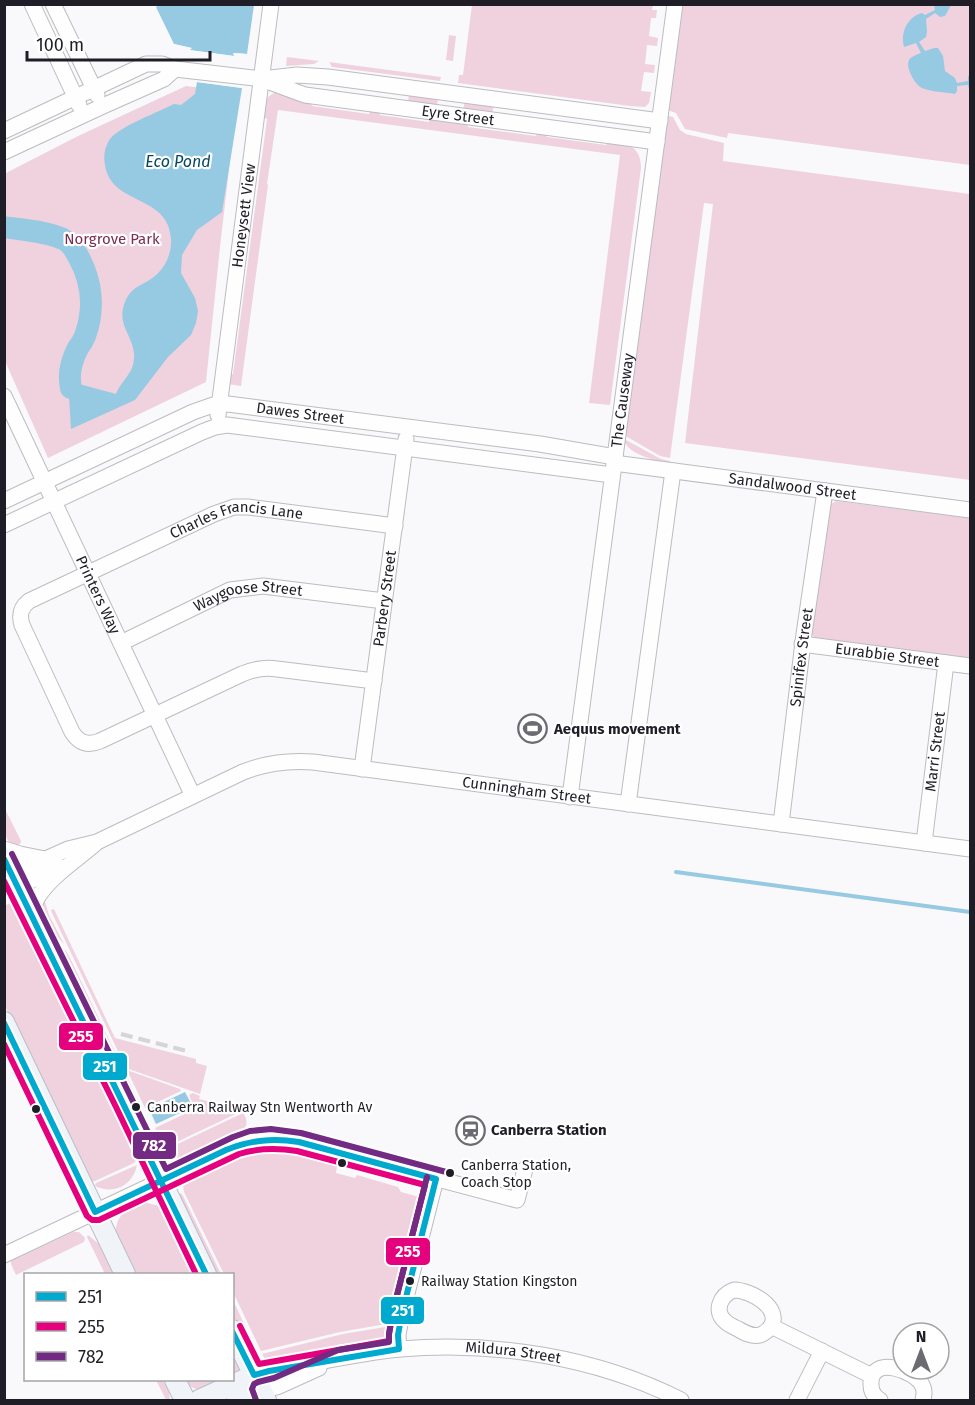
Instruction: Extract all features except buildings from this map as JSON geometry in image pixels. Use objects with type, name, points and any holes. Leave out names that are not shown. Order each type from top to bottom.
[{"type":"main road","points":[[8,878],[31,915],[205,1273]]},
{"type":"main road","points":[[4,1022],[124,1273]]},
{"type":"main road","points":[[234,1334],[260,1388]]},
{"type":"main road","points":[[175,1381],[184,1401]]},
{"type":"main road","points":[[199,1401],[260,1388]]},
{"type":"main road","points":[[237,1401],[260,1388]]},
{"type":"street","points":[[32,4],[83,115]]},
{"type":"street","points":[[53,4],[103,106]]},
{"type":"street","name":"Honeysett View","points":[[218,427],[218,405],[271,4]]},
{"type":"street","name":"The Causeway","points":[[570,797],[675,4]]},
{"type":"street","name":"Eyre Street","points":[[4,131],[146,64],[162,64],[175,69],[262,79],[305,95],[657,142]]},
{"type":"street","points":[[4,153],[164,79],[175,69]]},
{"type":"street","name":"Eyre Street","points":[[262,79],[297,75],[328,77],[660,121]]},
{"type":"street","name":"Printers Way","points":[[4,396],[193,796]]},
{"type":"street","name":"Dawes Street","points":[[4,501],[193,412],[218,405],[242,404],[540,444],[614,465]]},
{"type":"street","name":"Dawes Street","points":[[4,525],[202,432],[226,425],[405,447],[614,465]]},
{"type":"street","name":"Parbery Street","points":[[362,769],[408,426]]},
{"type":"street","name":"Sandalwood Street","points":[[614,465],[970,510]]},
{"type":"street","points":[[628,804],[674,471]]},
{"type":"street","name":"Spinifex Street","points":[[781,824],[802,644],[825,491]]},
{"type":"street","name":"Charles Francis Lane","points":[[156,715],[94,743],[88,744],[80,741],[72,732],[27,635],[20,617],[25,605],[29,601],[218,512],[234,507],[253,507],[394,526]]},
{"type":"street","name":"Waygoose Street","points":[[121,643],[230,590],[246,587],[263,586],[384,601]]},
{"type":"street","name":"Eurabbie Street","points":[[802,644],[970,666]]},
{"type":"street","name":"Marri Street","points":[[924,843],[946,663]]},
{"type":"street","points":[[156,715],[242,674],[260,668],[374,681]]},
{"type":"street","name":"Cunningham Street","points":[[8,878],[68,849],[97,842],[243,772],[271,763],[306,762],[970,849]]},
{"type":"street","name":"Cunningham Street","points":[[31,915],[40,894],[72,862],[97,842]]},
{"type":"street","points":[[4,849],[45,859]]},
{"type":"street","name":"Cunningham Street","points":[[8,878],[72,862]]},
{"type":"street","points":[[4,1255],[236,1145],[252,1140],[271,1138],[299,1142],[518,1200],[525,1169]]},
{"type":"street","points":[[399,1349],[402,1313],[436,1179]]},
{"type":"street","points":[[771,1326],[872,1376]]},
{"type":"street","name":"Mildura Street","points":[[260,1388],[269,1371],[399,1349],[484,1348],[574,1362],[623,1376],[681,1401]]},
{"type":"street","points":[[797,1401],[822,1351]]},
{"type":"street","points":[[880,1401],[872,1393],[872,1376],[880,1368],[892,1367],[920,1381],[925,1392],[923,1401]]},
{"type":"green space","points":[[472,5],[653,5],[652,10],[657,10],[656,18],[651,18],[649,36],[658,38],[657,46],[647,45],[645,64],[655,65],[654,73],[644,72],[641,91],[651,92],[649,103],[645,107],[458,83],[459,75],[463,75]]},
{"type":"green space","points":[[681,5],[970,5],[970,165],[728,133],[727,138],[685,129],[676,113],[667,110]]},
{"type":"green space","points":[[449,35],[456,36],[453,61],[446,60]]},
{"type":"green space","points":[[287,57],[319,61],[314,64],[286,66]]},
{"type":"green space","points":[[329,62],[441,77],[440,81],[332,67]]},
{"type":"green space","name":"Norgrove Park","points":[[186,86],[238,92],[206,382],[48,458],[5,361],[4,174],[78,136]]},
{"type":"green space","points":[[277,92],[311,102],[312,106],[369,114],[371,110],[379,111],[380,115],[429,122],[430,117],[467,122],[468,127],[536,136],[538,132],[546,133],[547,137],[606,145],[608,141],[626,144],[635,150],[641,168],[610,405],[589,403],[620,155],[278,110],[241,386],[228,384],[228,376],[233,374],[267,119],[262,116],[267,98]]},
{"type":"green space","points":[[409,92],[438,96],[437,108],[408,104]]},
{"type":"green space","points":[[465,100],[494,103],[492,115],[463,111]]},
{"type":"green space","points":[[666,115],[673,117],[680,130],[686,134],[724,143],[723,161],[970,194],[970,480],[685,443],[713,204],[704,203],[670,458],[660,456],[624,435]]},
{"type":"green space","points":[[624,441],[661,459],[670,461],[669,463],[650,459],[631,450]]},
{"type":"green space","points":[[836,501],[970,518],[970,660],[815,639],[812,629],[829,505]]},
{"type":"green space","points":[[4,807],[21,841],[14,847],[5,834]]},
{"type":"green space","points":[[44,899],[49,915],[64,944],[51,930],[39,909]]},
{"type":"green space","points":[[14,901],[136,1153],[137,1159],[134,1163],[95,1181],[90,1182],[74,1154],[5,1006],[4,906]]},
{"type":"green space","points":[[54,909],[115,1038],[196,1059],[196,1063],[207,1066],[200,1094],[126,1068],[52,913],[51,910]]},
{"type":"green space","points":[[53,938],[70,958],[135,1094],[128,1097]]},
{"type":"green space","points":[[127,1070],[180,1089],[181,1091],[145,1108]]},
{"type":"green space","points":[[193,1093],[200,1096],[199,1099],[242,1111],[164,1148],[155,1128],[195,1109],[189,1095]]},
{"type":"green space","points":[[136,1097],[161,1149],[156,1152],[133,1108],[139,1105]]},
{"type":"green space","points":[[243,1113],[246,1125],[239,1134],[184,1159],[170,1159],[165,1150]]},
{"type":"green space","points":[[279,1147],[310,1152],[324,1162],[337,1166],[336,1173],[355,1178],[357,1175],[398,1187],[401,1192],[423,1198],[392,1323],[340,1332],[261,1351],[234,1294],[234,1273],[224,1273],[184,1192],[183,1185],[213,1163],[241,1153]]},
{"type":"green space","points":[[137,1165],[131,1178],[121,1187],[102,1189],[95,1186],[96,1183]]},
{"type":"green space","points":[[180,1193],[221,1273],[213,1273],[179,1201]]},
{"type":"green space","points":[[147,1203],[166,1209],[199,1273],[132,1273],[118,1244],[116,1228],[124,1212]]},
{"type":"green space","points":[[73,1232],[79,1232],[85,1238],[84,1242],[16,1275],[11,1261]]},
{"type":"green space","points":[[88,1235],[99,1244],[113,1273],[105,1273]]},
{"type":"green space","points":[[234,1302],[257,1352],[250,1353],[234,1318]]},
{"type":"green space","points":[[391,1326],[387,1335],[379,1340],[332,1349],[276,1364],[268,1364],[262,1354],[343,1334]]},
{"type":"green space","points":[[234,1345],[247,1374],[234,1380]]},
{"type":"green space","points":[[156,1381],[164,1381],[169,1392],[170,1400],[166,1400]]},
{"type":"green space","points":[[184,1381],[233,1381],[206,1390],[190,1386]]},
{"type":"water","points":[[161,4],[254,5],[247,54],[234,53],[234,56],[188,50],[191,48],[174,44],[156,7]]},
{"type":"water","points":[[934,5],[951,5],[945,16],[940,17],[935,13],[926,19],[926,37],[919,42],[925,51],[938,48],[943,56],[945,71],[955,78],[957,83],[968,81],[970,75],[970,92],[968,85],[957,86],[955,94],[926,89],[919,86],[911,76],[909,60],[921,53],[916,43],[904,47],[904,31],[912,18],[935,10]]},
{"type":"water","name":"Eco Pond","points":[[197,82],[242,88],[222,212],[197,230],[182,255],[181,273],[195,298],[198,311],[196,323],[191,335],[168,357],[135,400],[71,429],[68,381],[116,394],[131,369],[134,359],[132,344],[122,318],[125,302],[134,289],[159,272],[168,259],[170,249],[171,239],[168,225],[161,214],[128,195],[109,178],[104,162],[107,145],[115,134],[131,124],[174,104],[181,105],[195,94]]},
{"type":"water","points":[[185,1092],[193,1107],[156,1124],[149,1109]]},
{"type":"pier","points":[[174,44],[192,48],[190,50],[234,56],[233,53],[247,54],[246,57],[234,59],[188,53],[175,47]]},
{"type":"pier","points":[[197,79],[242,85],[242,88],[197,82]]},
{"type":"waterway","points":[[4,227],[42,232],[63,239],[72,246],[83,266],[89,285],[90,316],[85,336],[72,363],[71,388]]},
{"type":"waterway","points":[[676,872],[970,912]]},
{"type":"railway","points":[[121,1034],[187,1051]]},
{"type":"transit line","name":"782","points":[[12,854],[166,1169],[233,1137],[250,1131],[271,1129],[301,1133],[450,1173]]},
{"type":"transit line","name":"251","points":[[4,859],[206,1273]]},
{"type":"transit line","name":"255","points":[[4,881],[196,1273]]},
{"type":"transit line","name":"251","points":[[4,1023],[95,1212],[226,1150],[262,1141],[299,1142],[436,1179],[402,1313],[398,1335],[399,1349],[254,1375],[234,1335]]},
{"type":"transit line","name":"255","points":[[4,1044],[87,1216],[92,1220],[99,1220],[239,1154],[260,1150],[297,1151],[425,1185],[393,1311],[389,1341],[259,1364],[240,1326]]},
{"type":"transit line","name":"782","points":[[256,1400],[252,1389],[258,1382],[274,1378],[338,1350],[389,1342],[393,1311],[427,1177]]},
{"type":"place","name":"Aequus movement","points":[[533,729]]},
{"type":"place","name":"Canberra Railway Stn Wentworth Av","points":[[136,1107]]},
{"type":"place","name":"Canberra Station","points":[[470,1130]]},
{"type":"place","name":"Canberra Station, Coach Stop","points":[[450,1173]]},
{"type":"place","name":"Railway Station Kingston","points":[[410,1281]]}]
